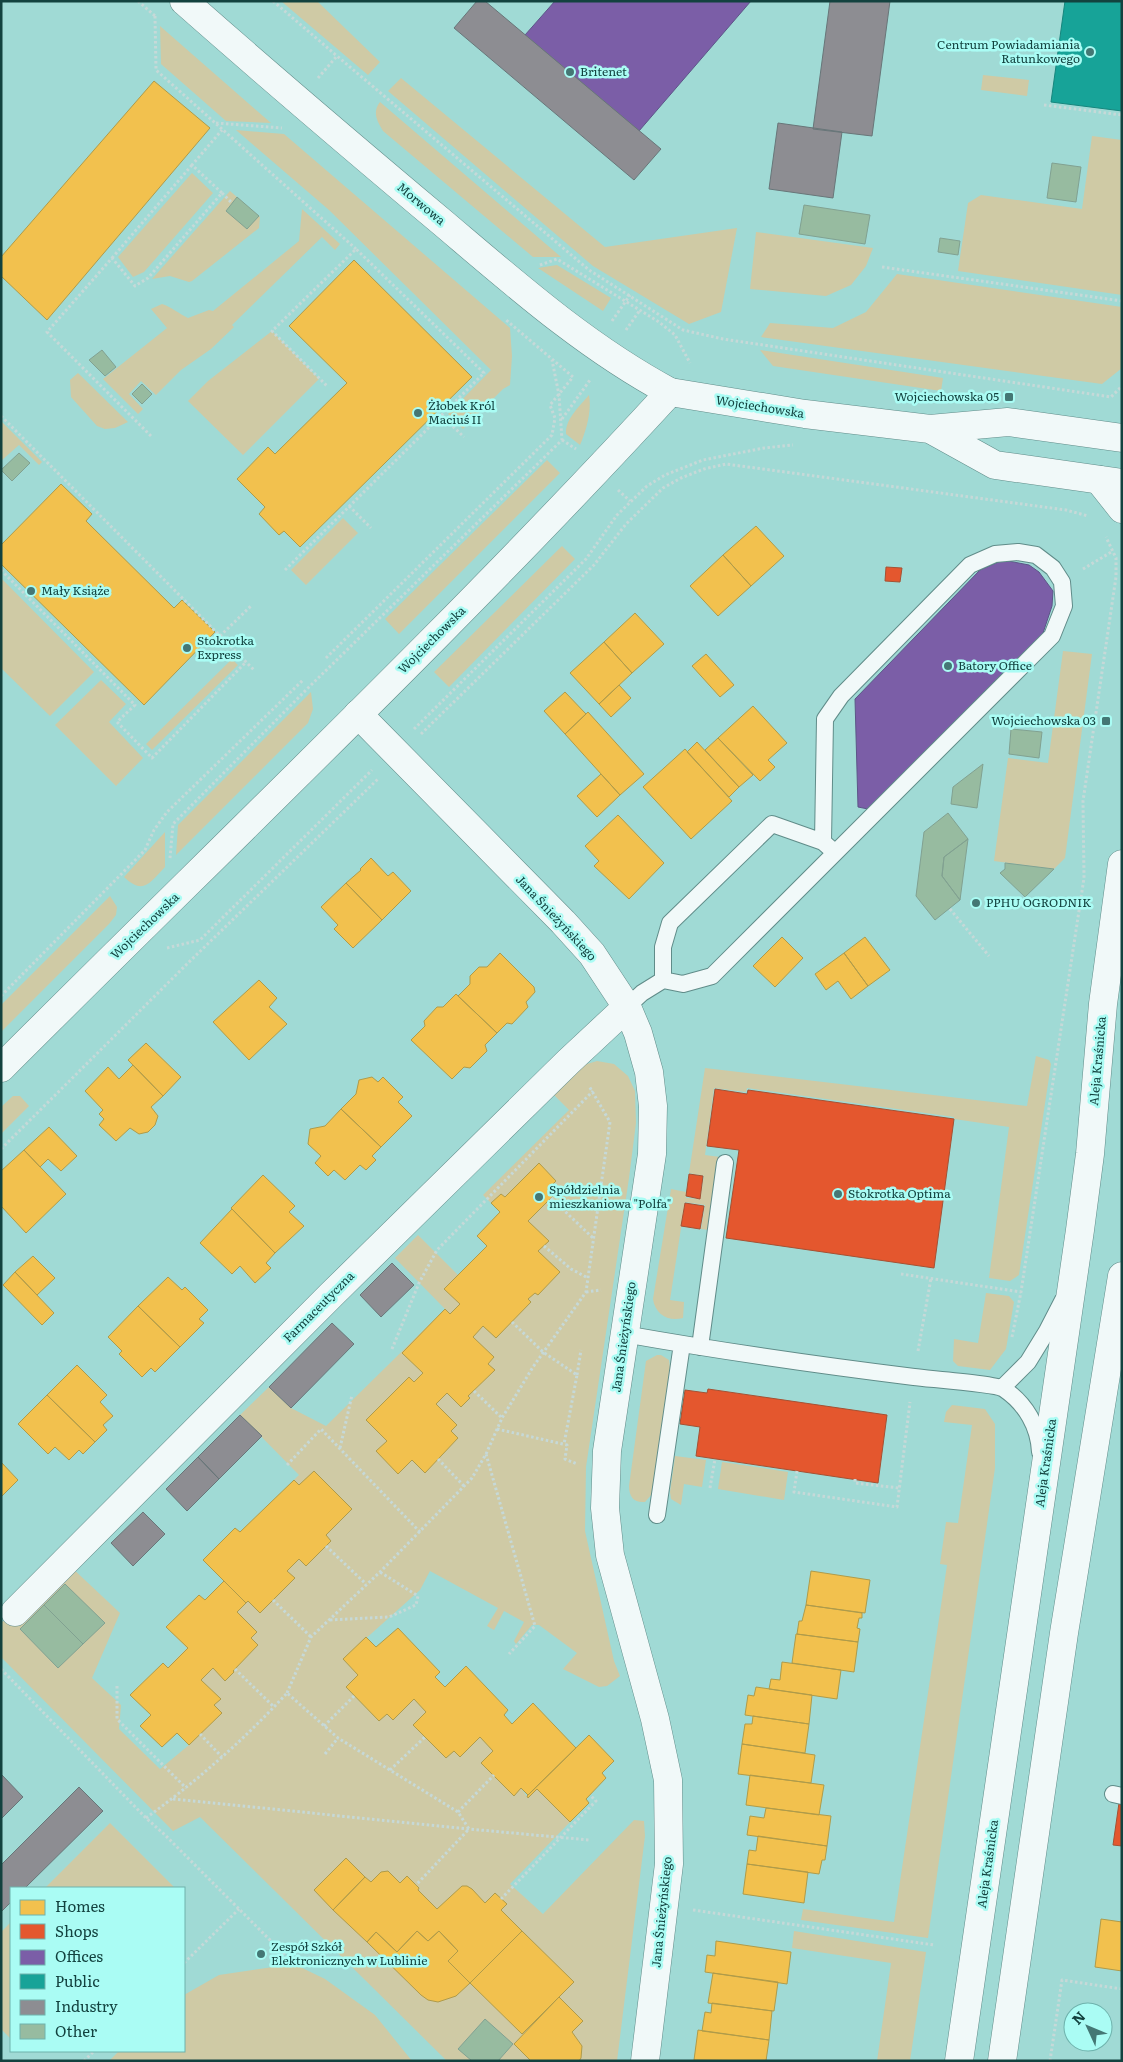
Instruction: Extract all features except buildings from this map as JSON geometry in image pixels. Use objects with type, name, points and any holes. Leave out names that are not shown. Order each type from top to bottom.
[{"type":"street","name":"Morwowa","points":[[184,1],[298,101],[548,312],[635,373],[670,392]]},
{"type":"street","name":"Wojciechowska","points":[[1,1068],[358,714],[584,484],[670,392],[805,414],[930,430],[1008,422],[1122,438]]},
{"type":"street","name":"Wojciechowska","points":[[930,430],[995,465],[1110,482]]},
{"type":"street","points":[[1110,482],[1122,509]]},
{"type":"street","name":"Jana Śnieżyńskiego","points":[[358,714],[592,954],[627,1007],[638,1033],[649,1072],[653,1106],[652,1154],[608,1451],[606,1521],[610,1555],[655,1719],[668,1780],[669,1864],[645,2061]]},
{"type":"street","name":"Aleja Kraśnicka","points":[[959,2061],[1074,1278],[1090,1154],[1103,1004],[1122,864]]},
{"type":"street","name":"Farmaceutyczna","points":[[15,1612],[331,1295],[575,1055],[627,1007]]},
{"type":"street","points":[[1002,2061],[1064,1633],[1122,1276]]},
{"type":"lane","points":[[627,1007],[642,993],[663,980],[683,984],[712,976],[1052,636],[1064,606],[1062,582],[1053,568],[1036,555],[1018,552],[995,554],[970,565],[841,696],[825,719],[824,842]]},
{"type":"lane","points":[[663,980],[663,947],[670,922],[772,824],[824,842],[836,854]]},
{"type":"lane","points":[[700,1347],[725,1163]]},
{"type":"lane","points":[[1002,1388],[1028,1362],[1047,1331],[1074,1278]]},
{"type":"lane","points":[[624,1334],[700,1347],[1002,1388],[1019,1402],[1032,1419],[1039,1436],[1042,1492]]},
{"type":"lane","points":[[657,1515],[682,1344]]},
{"type":"path","points":[[273,1],[589,270],[683,330],[723,339],[1111,397],[1122,386]]},
{"type":"path","points":[[155,16],[156,70],[356,248],[484,373],[285,570]]},
{"type":"path","points":[[316,80],[338,56]]},
{"type":"path","points":[[1044,105],[1122,115]]},
{"type":"path","points":[[215,123],[284,128],[278,123]]},
{"type":"path","points":[[151,436],[47,332],[222,130]]},
{"type":"path","points":[[192,165],[232,203]]},
{"type":"path","points":[[112,258],[135,286],[148,278],[222,193]]},
{"type":"path","points":[[327,386],[272,331],[356,248]]},
{"type":"path","points":[[506,276],[557,258],[640,310],[675,335],[708,398]]},
{"type":"path","points":[[882,267],[1122,301]]},
{"type":"path","points":[[612,321],[630,296]]},
{"type":"path","points":[[625,330],[640,310]]},
{"type":"path","points":[[169,862],[173,824],[562,440],[562,419],[552,360],[548,312]]},
{"type":"path","points":[[326,658],[552,435],[554,418],[550,405],[573,377],[502,316]]},
{"type":"path","points":[[562,419],[585,386]]},
{"type":"path","points":[[1,416],[254,670]]},
{"type":"path","points":[[442,416],[464,437]]},
{"type":"path","points":[[562,440],[580,453]]},
{"type":"path","points":[[408,735],[586,559],[617,515],[647,486],[664,475],[686,465],[704,460],[764,448],[802,444]]},
{"type":"path","points":[[420,736],[594,565],[639,510],[663,488],[681,478],[704,469],[726,464],[1066,510],[1093,518]]},
{"type":"path","points":[[617,488],[630,501]]},
{"type":"path","points":[[349,506],[372,528]]},
{"type":"path","points":[[1011,1340],[1021,1292],[1084,878],[1083,802],[1116,577],[1116,558],[1104,534]]},
{"type":"path","points":[[1062,582],[1113,551]]},
{"type":"path","points":[[1,570],[135,705],[117,722],[152,758],[246,662]]},
{"type":"path","points":[[220,636],[252,605]]},
{"type":"path","points":[[1,996],[145,850],[154,830],[167,812],[303,680]]},
{"type":"path","points":[[162,950],[200,940],[378,765]]},
{"type":"path","points":[[1,1149],[378,778]]},
{"type":"path","points":[[950,908],[990,956]]},
{"type":"path","points":[[392,1349],[419,1283],[437,1250],[593,1091]]},
{"type":"path","points":[[551,1198],[594,1240]]},
{"type":"path","points":[[544,1246],[571,1269],[588,1278]]},
{"type":"path","points":[[901,1274],[1021,1292]]},
{"type":"path","points":[[797,1471],[794,1492],[896,1507],[913,1377],[931,1278]]},
{"type":"path","points":[[512,1322],[543,1352],[577,1375]]},
{"type":"path","points":[[564,1444],[581,1350]]},
{"type":"path","points":[[146,1818],[186,1788],[222,1757],[274,1707],[287,1693],[311,1637],[380,1572],[472,1478],[486,1454],[502,1418],[533,1368]]},
{"type":"path","points":[[474,1391],[502,1418]]},
{"type":"path","points":[[340,1449],[352,1395]]},
{"type":"path","points":[[287,1465],[321,1428],[420,1532]]},
{"type":"path","points":[[497,1429],[567,1445],[565,1459],[579,1464]]},
{"type":"path","points":[[486,1454],[535,1626],[509,1654]]},
{"type":"path","points":[[438,1459],[464,1486]]},
{"type":"path","points":[[710,1488],[715,1459]]},
{"type":"path","points":[[855,1479],[855,1483],[899,1488]]},
{"type":"path","points":[[326,1546],[366,1584]]},
{"type":"path","points":[[330,1620],[389,1617],[416,1606],[418,1596],[380,1572]]},
{"type":"path","points":[[273,1600],[311,1637]]},
{"type":"path","points":[[1,1669],[146,1818],[294,1964]]},
{"type":"path","points":[[235,1669],[274,1707]]},
{"type":"path","points":[[117,1686],[117,1719],[186,1788]]},
{"type":"path","points":[[287,1693],[338,1738],[458,1812],[469,1830]]},
{"type":"path","points":[[324,1726],[354,1696]]},
{"type":"path","points":[[200,1734],[222,1757]]},
{"type":"path","points":[[390,1770],[425,1736]]},
{"type":"path","points":[[324,1754],[338,1738]]},
{"type":"path","points":[[458,1812],[494,1776]]},
{"type":"path","points":[[501,1899],[596,1801],[590,1795]]},
{"type":"path","points":[[172,1799],[469,1830],[588,1840]]},
{"type":"path","points":[[416,1885],[469,1830]]},
{"type":"path","points":[[664,1910],[679,1908],[934,1944]]},
{"type":"path","points":[[185,1963],[239,1909]]},
{"type":"path","points":[[1050,2061],[1062,1980],[1122,1989]]},
{"type":"path","points":[[84,2061],[93,2052]]},
{"type":"shaded area","points":[[281,1],[317,1],[380,62],[368,75]]},
{"type":"shaded area","points":[[160,26],[271,123],[226,121],[161,64]]},
{"type":"shaded area","points":[[983,75],[1029,80],[1027,96],[981,90]]},
{"type":"shaded area","points":[[401,78],[605,247],[737,228],[721,312],[689,324],[593,266],[388,91]]},
{"type":"shaded area","points":[[380,102],[561,257],[533,257],[383,131],[377,120],[376,113]]},
{"type":"shaded area","points":[[236,130],[284,134],[510,328],[512,356],[510,385],[503,389],[463,429],[448,414],[491,370],[329,210]]},
{"type":"shaded area","points":[[1092,136],[1122,140],[1122,295],[958,271],[968,203],[981,195],[1082,209]]},
{"type":"shaded area","points":[[192,173],[213,193],[144,272],[133,277],[118,257]]},
{"type":"shaded area","points":[[230,191],[260,217],[259,228],[192,281],[189,282],[170,276],[152,279]]},
{"type":"shaded area","points":[[302,209],[340,244],[335,250],[322,237],[232,325],[234,327],[211,349],[181,370],[156,395],[141,381],[129,394],[143,409],[138,414],[103,379],[167,328],[151,309],[162,304],[188,318],[209,310],[213,311],[299,241]]},
{"type":"shaded area","points":[[756,232],[873,248],[866,266],[851,285],[826,296],[750,289]]},
{"type":"shaded area","points":[[557,265],[611,298],[603,311],[538,268]]},
{"type":"shaded area","points":[[897,274],[1122,307],[1122,368],[1102,384],[761,337],[770,323],[833,328],[866,312]]},
{"type":"shaded area","points":[[272,331],[319,379],[243,455],[188,401],[208,381]]},
{"type":"shaded area","points":[[760,350],[943,378],[941,391],[773,366]]},
{"type":"shaded area","points":[[78,373],[128,422],[115,428],[105,429],[97,426],[71,397],[70,380]]},
{"type":"shaded area","points":[[589,395],[588,421],[580,445],[566,434],[566,428],[574,413]]},
{"type":"shaded area","points":[[1,421],[42,462],[39,465],[19,445],[1,461]]},
{"type":"shaded area","points":[[547,460],[560,473],[399,634],[385,619]]},
{"type":"shaded area","points":[[343,518],[358,533],[306,585],[291,570]]},
{"type":"shaded area","points":[[562,546],[575,559],[449,687],[434,672]]},
{"type":"shaded area","points":[[1,578],[94,672],[50,716],[1,668]]},
{"type":"shaded area","points":[[1063,651],[1092,654],[1065,858],[1054,869],[994,861],[1008,758],[1048,763]]},
{"type":"shaded area","points":[[232,659],[238,665],[152,750],[146,744]]},
{"type":"shaded area","points":[[101,680],[126,704],[109,722],[143,758],[116,786],[55,725]]},
{"type":"shaded area","points":[[311,692],[313,709],[308,723],[176,855],[178,825]]},
{"type":"shaded area","points":[[165,832],[165,867],[146,885],[137,886],[131,883],[124,877]]},
{"type":"shaded area","points":[[110,896],[117,907],[116,915],[109,924],[1,1032],[1,1005]]},
{"type":"shaded area","points":[[1036,1056],[1049,1060],[1051,1064],[1019,1275],[1010,1281],[989,1278],[1009,1127],[954,1119],[954,1117],[747,1088],[746,1092],[714,1088],[705,1155],[720,1157],[709,1230],[701,1229],[705,1205],[685,1202],[670,1300],[684,1302],[683,1318],[667,1318],[656,1309],[653,1299],[671,1189],[686,1192],[686,1198],[700,1199],[704,1176],[689,1173],[705,1068],[1027,1106]]},
{"type":"shaded area","points":[[597,1061],[614,1064],[628,1076],[635,1091],[636,1123],[629,1178],[586,1467],[585,1531],[614,1661],[620,1676],[607,1686],[599,1687],[563,1669],[577,1653],[539,1625],[532,1625],[516,1644],[514,1641],[524,1622],[504,1611],[494,1630],[487,1626],[498,1608],[430,1571],[420,1590],[343,1659],[358,1675],[346,1687],[379,1721],[387,1714],[393,1720],[414,1699],[426,1712],[413,1725],[446,1758],[454,1751],[460,1757],[480,1737],[493,1751],[481,1763],[513,1795],[521,1788],[528,1798],[537,1789],[570,1822],[510,1884],[543,1914],[634,1820],[644,1821],[645,1836],[617,2061],[447,2061],[200,1817],[173,1831],[1,1657],[1,1622],[19,1616],[70,1566],[120,1613],[92,1678],[121,1705],[119,1729],[160,1769],[189,1745],[177,1733],[162,1747],[140,1726],[151,1715],[130,1695],[163,1663],[168,1667],[187,1648],[166,1627],[199,1595],[205,1600],[224,1581],[203,1560],[235,1528],[241,1532],[299,1475],[240,1415],[269,1387],[291,1408],[326,1426],[445,1309],[395,1258],[418,1235],[458,1275],[487,1246],[500,1212],[483,1195],[569,1110],[553,1094],[580,1066]]},
{"type":"shaded area","points":[[13,1096],[20,1096],[29,1106],[1,1134],[1,1107]]},
{"type":"shaded area","points":[[986,1293],[1009,1296],[1014,1302],[1006,1349],[990,1370],[958,1366],[953,1361],[954,1339],[978,1343]]},
{"type":"shaded area","points":[[661,1355],[669,1360],[670,1368],[652,1494],[645,1502],[641,1502],[633,1498],[629,1486],[646,1361]]},
{"type":"shaded area","points":[[952,1405],[985,1409],[995,1424],[995,1468],[928,1938],[801,1920],[803,1909],[894,1922],[947,1565],[940,1564],[946,1522],[958,1523],[972,1425],[944,1422],[946,1412]]},
{"type":"shaded area","points":[[675,1456],[706,1460],[702,1487],[684,1484],[681,1505],[671,1499],[670,1492]]},
{"type":"shaded area","points":[[722,1462],[788,1472],[784,1500],[718,1489]]},
{"type":"shaded area","points":[[110,1823],[174,1887],[46,1887]]},
{"type":"shaded area","points":[[10,1923],[10,2038],[1,2029],[1,1932]]},
{"type":"shaded area","points":[[794,1931],[926,1952],[910,2061],[877,2061],[891,1963],[792,1948]]},
{"type":"shaded area","points":[[294,1964],[325,1979],[375,2015],[412,2061],[109,2061],[118,2052],[185,2052],[185,1994],[219,1975]]},
{"type":"place","name":"Centrum Powiadamiania Ratunkowego","points":[[1090,52]]},
{"type":"place","name":"Britenet","points":[[570,72]]},
{"type":"place","name":"Wojciechowska 05","points":[[1009,397]]},
{"type":"place","name":"Żłobek Król Maciuś II","points":[[418,413]]},
{"type":"place","name":"Mały Książe","points":[[31,591]]},
{"type":"place","name":"Stokrotka Express","points":[[187,648]]},
{"type":"place","name":"Batory Office","points":[[948,666]]},
{"type":"place","name":"Wojciechowska 03","points":[[1106,721]]},
{"type":"place","name":"PPHU OGRODNIK","points":[[976,903]]},
{"type":"place","name":"Stokrotka Optima","points":[[838,1194]]},
{"type":"place","name":"Spółdzielnia mieszkaniowa \"Polfa\"","points":[[539,1197]]},
{"type":"place","name":"Zespół Szkół Elektronicznych w Lublinie","points":[[261,1954]]}]
